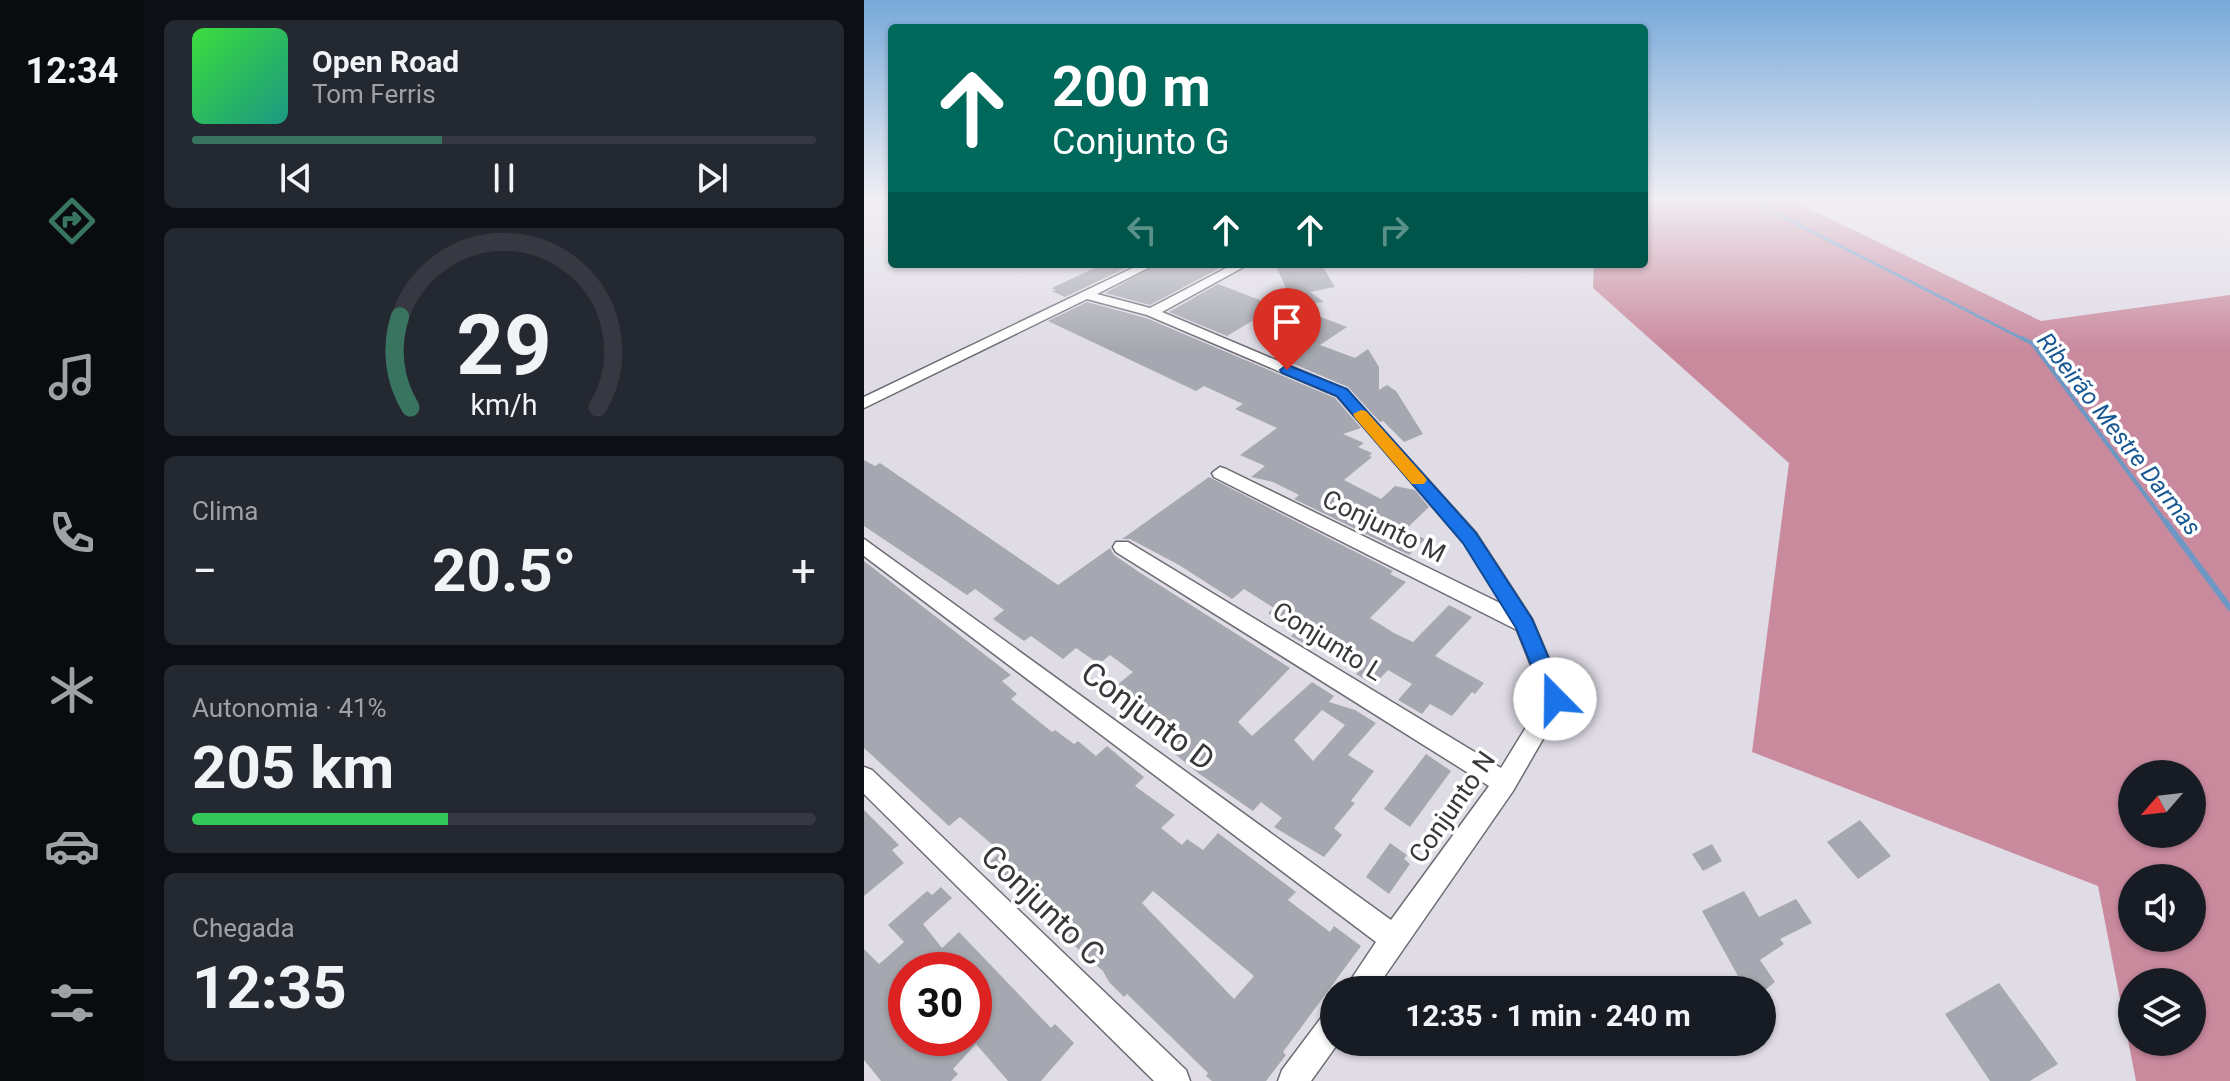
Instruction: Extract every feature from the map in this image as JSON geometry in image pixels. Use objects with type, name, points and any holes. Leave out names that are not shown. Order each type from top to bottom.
[{"type":"street","points":[[864,403],[1142,268]]},
{"type":"street","points":[[1085,295],[1152,312],[1235,268]]},
{"type":"street","name":"Conjunto N","points":[[1152,312],[1342,393],[1470,538],[1525,625],[1555,699],[1505,783],[1368,976]]},
{"type":"street","name":"Conjunto M","points":[[1220,473],[1525,625]]},
{"type":"street","name":"Conjunto D","points":[[864,546],[1394,939]]},
{"type":"street","name":"Conjunto L","points":[[1122,547],[1505,783]]},
{"type":"street","name":"Conjunto C","points":[[864,778],[1175,1081]]},
{"type":"street","points":[[1293,1081],[1320,1043]]},
{"type":"shaded area","points":[[1648,248],[1891,248],[2041,321],[2230,295],[2230,1081],[2136,1081],[2131,1056],[2206,1056],[2206,968],[2118,968],[2118,989],[2098,886],[1752,752],[1789,463],[1593,288],[1594,268],[1648,268]]},
{"type":"building","points":[[1094,268],[1126,268],[1065,297],[1052,291],[1056,290],[1052,288]]},
{"type":"building","points":[[1152,268],[1219,268],[1150,305],[1105,293]]},
{"type":"building","points":[[1277,268],[1323,268],[1335,287],[1310,292],[1324,302],[1294,305]]},
{"type":"building","points":[[1218,284],[1299,315],[1295,307],[1347,327],[1320,345],[1355,358],[1368,349],[1379,367],[1379,390],[1387,385],[1396,391],[1423,434],[1404,442],[1383,421],[1380,422],[1348,387],[1270,354],[1296,339],[1252,321],[1227,336],[1169,312]]},
{"type":"building","points":[[1087,302],[1146,318],[1335,398],[1361,428],[1343,434],[1364,443],[1358,447],[1372,453],[1369,456],[1372,457],[1344,480],[1381,499],[1395,486],[1415,490],[1429,507],[1405,530],[1425,539],[1409,555],[1294,499],[1299,495],[1273,482],[1251,477],[1265,466],[1240,455],[1277,428],[1235,409],[1243,404],[1204,386],[1196,391],[1048,321]]},
{"type":"building","points":[[864,460],[875,466],[880,463],[1058,585],[1110,548],[1114,555],[1139,572],[1290,668],[1238,722],[1252,736],[1312,682],[1334,696],[1329,702],[1355,710],[1376,723],[1348,755],[1374,771],[1351,801],[1355,803],[1334,828],[1342,835],[1324,857],[1274,827],[1282,818],[1261,802],[1253,811],[1175,754],[1183,747],[1157,727],[1149,734],[1137,725],[1147,716],[1111,690],[1133,672],[1110,655],[1099,664],[1076,648],[1063,659],[1031,636],[1024,641],[993,619],[1004,610],[975,589],[967,595],[864,526]],"holes":[[[1322,710],[1345,725],[1313,761],[1294,740]]]},
{"type":"building","points":[[1209,477],[1393,571],[1390,574],[1406,582],[1370,618],[1394,633],[1413,642],[1449,605],[1472,617],[1435,656],[1484,683],[1452,716],[1430,704],[1422,714],[1398,700],[1412,684],[1388,670],[1374,685],[1356,674],[1363,667],[1329,647],[1326,650],[1316,644],[1312,648],[1291,636],[1297,631],[1268,613],[1274,608],[1244,589],[1232,599],[1179,565],[1130,539],[1122,539]]},
{"type":"building","points":[[864,561],[1011,675],[1002,681],[1017,694],[1011,699],[1052,732],[1055,730],[1074,744],[1078,741],[1096,756],[1107,746],[1144,777],[1135,786],[1175,815],[1161,828],[1182,845],[1187,839],[1203,850],[1218,833],[1296,892],[1288,900],[1330,932],[1334,926],[1361,946],[1339,976],[1320,976],[1320,1002],[1266,1081],[1212,1081],[1206,1076],[1208,1073],[1127,994],[1124,997],[1103,971],[987,864],[1001,852],[960,817],[949,826],[864,748]],"holes":[[[1153,891],[1254,976],[1234,999],[1142,903]]]},
{"type":"building","points":[[1426,754],[1451,771],[1410,827],[1384,809]]},
{"type":"building","points":[[864,810],[899,845],[892,850],[904,863],[864,896]]},
{"type":"building","points":[[1860,820],[1891,856],[1858,879],[1827,842]]},
{"type":"building","points":[[1390,843],[1407,855],[1404,859],[1410,864],[1389,894],[1366,877]]},
{"type":"building","points":[[1712,844],[1722,861],[1703,871],[1692,854]]},
{"type":"building","points":[[941,887],[952,898],[923,924],[942,948],[959,932],[978,952],[893,952],[904,942],[888,925],[927,891],[932,895]]},
{"type":"building","points":[[1744,891],[1759,917],[1796,899],[1812,923],[1780,939],[1784,944],[1760,960],[1771,976],[1738,976],[1702,911]]},
{"type":"building","points":[[864,949],[879,964],[888,956],[888,1056],[965,1056],[953,1069],[958,1074],[951,1081],[881,1081],[864,1060]]},
{"type":"building","points":[[992,966],[1051,1028],[1055,1024],[1074,1043],[1041,1081],[1008,1081],[986,1056],[992,1056]]},
{"type":"building","points":[[1999,983],[2058,1064],[2030,1081],[1990,1081],[1945,1014]]},
{"type":"waterway","name":"Ribeirão Mestre Darmas","points":[[1845,248],[2025,340]]},
{"type":"waterway","name":"Ribeirão Mestre Darmas","points":[[2022,338],[2032,343],[2167,524]]},
{"type":"waterway","name":"Ribeirão Mestre Darmas","points":[[2166,522],[2230,608]]},
{"type":"slow traffic","points":[[1361,414],[1418,480]]},
{"type":"route","points":[[1287,370],[1342,393],[1470,538],[1525,625],[1555,699]]}]
